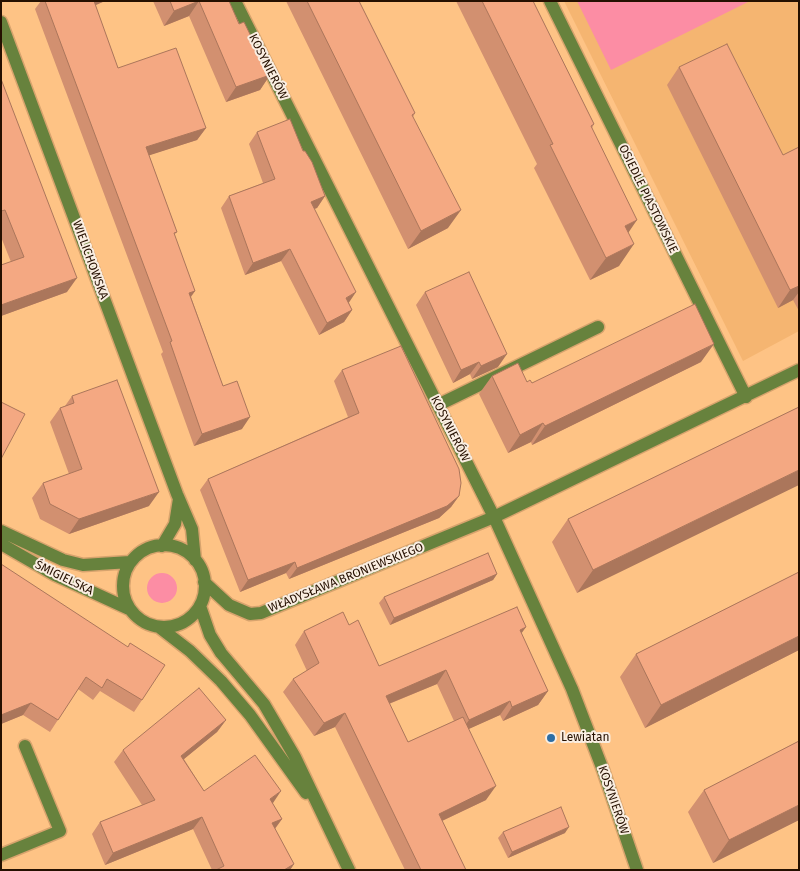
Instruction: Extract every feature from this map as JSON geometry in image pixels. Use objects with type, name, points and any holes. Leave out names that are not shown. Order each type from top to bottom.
[{"type":"street","name":"KOSYNIERÓW","points":[[235,1],[494,517],[572,689],[603,770],[637,870]]},
{"type":"street","name":"OSIEDLE PIASTOWSKIE","points":[[550,1],[746,397]]},
{"type":"street","name":"WIELICHOWSKA","points":[[1,22],[179,499],[192,529],[195,560]]},
{"type":"street","points":[[438,405],[598,327]]},
{"type":"street","points":[[494,517],[799,370]]},
{"type":"street","points":[[162,546],[174,524],[179,499]]},
{"type":"street","name":"WŁADYSŁAWA BRONIEWSKIEGO","points":[[204,582],[228,605],[250,614],[261,613],[494,517]]},
{"type":"street","name":"ŚMIGIELSKA","points":[[1,531],[63,560],[83,565],[130,562]]},
{"type":"street","name":"ŚMIGIELSKA","points":[[1,544],[55,576],[129,609]]},
{"type":"street","points":[[159,627],[171,627],[183,623],[200,606],[204,594],[204,582],[195,560],[185,552],[174,547],[150,548],[130,562],[122,585],[129,609],[137,618],[159,627],[190,651],[221,681],[250,715],[323,818]]},
{"type":"street","points":[[200,606],[210,635],[221,653],[264,704],[296,757],[348,870]]},
{"type":"street","points":[[1,855],[60,831],[25,746]]},
{"type":"shaded area","points":[[564,1],[799,1],[799,331],[743,361]]},
{"type":"shaded area","points":[[577,1],[750,1],[611,70]]},
{"type":"shaded area","points":[[162,573],[173,577],[177,588],[173,599],[162,603],[151,599],[147,588],[151,577]]},
{"type":"building","points":[[45,1],[94,1],[118,68],[176,48],[206,128],[146,147],[177,232],[174,233],[195,291],[189,293],[223,386],[237,381],[250,417],[202,434],[170,342],[172,341]]},
{"type":"building","points":[[170,1],[199,1],[174,11]]},
{"type":"building","points":[[199,1],[229,1],[239,24],[244,22],[270,75],[236,87]]},
{"type":"building","points":[[307,1],[359,1],[415,113],[412,115],[461,210],[421,231]]},
{"type":"building","points":[[482,1],[533,1],[594,124],[591,126],[637,220],[625,226],[634,244],[606,258],[550,145],[553,144]]},
{"type":"building","points":[[727,44],[783,155],[799,147],[799,286],[790,290],[679,67]]},
{"type":"building","points":[[1,79],[77,278],[1,305],[1,265],[24,257],[5,210],[1,211]]},
{"type":"building","points":[[290,119],[303,151],[305,151],[312,162],[325,196],[311,202],[356,292],[346,298],[352,310],[327,323],[290,249],[253,263],[229,196],[275,179],[257,132]]},
{"type":"building","points":[[469,272],[507,354],[481,366],[479,362],[461,370],[425,292]]},
{"type":"building","points":[[695,304],[714,344],[545,426],[543,423],[520,435],[492,376],[518,363],[527,382],[530,380],[532,383]]},
{"type":"building","points":[[401,346],[459,469],[461,483],[459,496],[447,506],[297,568],[295,562],[248,580],[208,479],[359,413],[342,370]]},
{"type":"building","points":[[117,380],[159,492],[79,519],[50,504],[43,483],[82,469],[60,408],[74,403],[72,396]]},
{"type":"building","points":[[1,402],[25,414],[1,459]]},
{"type":"building","points":[[799,407],[799,470],[593,570],[568,519]]},
{"type":"building","points":[[488,553],[497,574],[394,618],[384,597]]},
{"type":"building","points":[[1,564],[128,647],[130,643],[165,665],[142,700],[107,679],[102,688],[86,677],[58,720],[31,703],[1,715]]},
{"type":"building","points":[[799,572],[799,636],[661,705],[636,654]]},
{"type":"building","points":[[517,607],[526,627],[520,630],[548,691],[512,707],[510,701],[469,720],[446,670],[386,696],[408,742],[463,717],[496,786],[439,814],[466,870],[421,870],[345,713],[324,723],[293,679],[319,663],[304,631],[343,612],[349,625],[358,620],[379,666]]},
{"type":"building","points":[[199,688],[226,720],[181,756],[204,791],[255,755],[281,791],[270,799],[282,819],[272,823],[294,864],[284,870],[216,870],[224,866],[202,817],[113,853],[100,822],[155,800],[123,750]]},
{"type":"building","points":[[799,741],[799,805],[729,840],[704,790]]},
{"type":"building","points":[[561,807],[569,827],[512,852],[503,832]]},
{"type":"place","name":"Lewiatan","points":[[551,738]]}]
